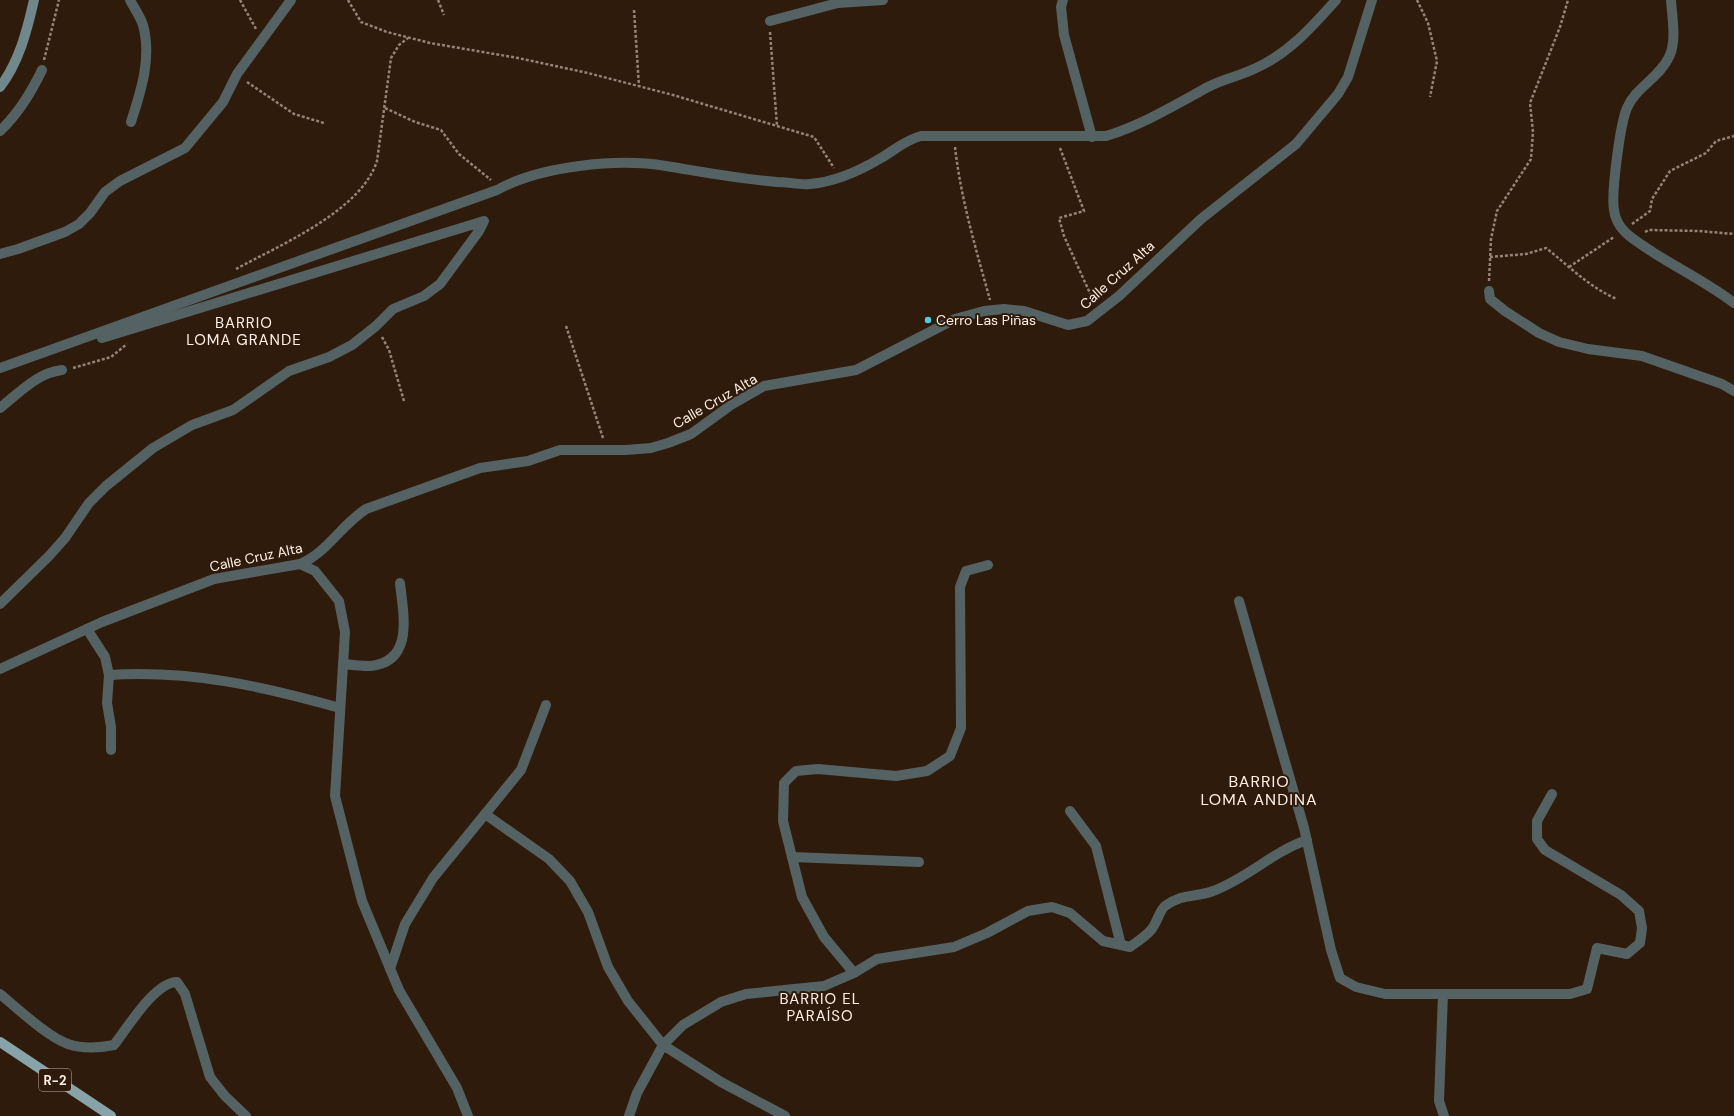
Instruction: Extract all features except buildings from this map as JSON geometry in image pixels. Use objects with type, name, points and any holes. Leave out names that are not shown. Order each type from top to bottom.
[{"type":"main road","points":[[0,87],[10,74],[19,53],[34,0]]},
{"type":"main road","name":"R-2","points":[[0,1042],[111,1116]]},
{"type":"street","points":[[130,0],[143,25],[146,67],[143,87],[131,122]]},
{"type":"street","points":[[0,254],[18,250],[65,232],[74,227],[90,212],[105,192],[120,181],[185,148],[223,102],[237,74],[291,0]]},
{"type":"street","points":[[818,8],[828,0]]},
{"type":"street","points":[[770,21],[838,3],[882,0]]},
{"type":"street","points":[[1063,0],[1061,7],[1064,35],[1092,137]]},
{"type":"street","points":[[0,369],[500,188],[509,183],[590,164],[613,163],[664,166],[745,179],[810,184],[829,181],[840,177],[881,158],[911,139],[921,136],[1106,136],[1124,131],[1216,82],[1255,69],[1298,41],[1336,0]]},
{"type":"street","name":"Calle Cruz Alta","points":[[0,669],[87,629],[214,579],[300,564],[320,554],[352,518],[366,509],[480,468],[528,461],[560,450],[651,448],[668,443],[690,434],[731,405],[764,386],[856,370],[955,319],[993,310],[1024,311],[1068,325],[1087,321],[1119,296],[1200,219],[1296,144],[1338,94],[1348,77],[1372,0]]},
{"type":"street","points":[[1671,0],[1672,49],[1669,58],[1627,107],[1622,124],[1617,162],[1614,209],[1617,221],[1623,230],[1632,238],[1674,265],[1714,287],[1734,303]]},
{"type":"street","points":[[0,131],[17,114],[30,94],[42,70]]},
{"type":"street","points":[[0,369],[484,221],[479,232],[440,284],[424,296],[394,309],[352,345],[328,357],[289,372],[233,410],[192,425],[153,448],[106,486],[89,503],[65,538],[49,556],[0,604]]},
{"type":"street","points":[[1489,291],[1490,299],[1505,312],[1539,333],[1559,342],[1588,349],[1642,356],[1722,384],[1734,391]]},
{"type":"street","points":[[0,408],[38,377],[50,372],[62,370]]},
{"type":"street","points":[[300,564],[315,571],[339,601],[345,632],[336,796],[362,901],[398,990],[457,1088],[468,1116]]},
{"type":"street","points":[[854,973],[824,937],[802,898],[783,821],[784,783],[796,771],[818,769],[896,776],[926,771],[950,756],[961,728],[960,587],[966,571],[988,565]]},
{"type":"street","points":[[343,664],[371,666],[391,659],[401,645],[405,628],[400,583]]},
{"type":"street","points":[[1239,601],[1307,840],[1331,950],[1340,978],[1356,987],[1385,994],[1570,994],[1587,989],[1597,948],[1627,954],[1640,943],[1642,928],[1639,911],[1621,895],[1546,850],[1537,839],[1537,821],[1552,794]]},
{"type":"street","points":[[87,629],[105,657],[109,675],[107,702],[111,727],[111,750]]},
{"type":"street","points":[[109,675],[145,673],[230,680],[282,691],[340,708]]},
{"type":"street","points":[[390,969],[405,924],[433,878],[521,770],[546,705]]},
{"type":"street","points":[[1070,811],[1096,846],[1121,945]]},
{"type":"street","points":[[485,814],[549,859],[570,881],[588,912],[608,968],[628,1000],[663,1045],[721,1082],[785,1116]]},
{"type":"street","points":[[629,1116],[637,1093],[663,1045],[683,1025],[721,1002],[746,994],[824,986],[854,973],[877,959],[954,947],[987,933],[1028,911],[1052,907],[1070,913],[1103,941],[1130,947],[1151,930],[1164,907],[1182,896],[1199,895],[1215,890],[1247,874],[1288,847],[1307,840]]},
{"type":"street","points":[[792,857],[919,862]]},
{"type":"street","points":[[0,994],[47,1032],[68,1044],[97,1048],[114,1045],[156,990],[169,982],[177,982],[185,994],[210,1077],[225,1096],[246,1116]]},
{"type":"street","points":[[1443,994],[1439,1101],[1444,1116]]},
{"type":"path","points":[[42,70],[59,0]]},
{"type":"path","points":[[240,0],[261,40]]},
{"type":"path","points":[[348,0],[360,22],[408,38],[518,58],[639,86],[814,137],[840,177]]},
{"type":"path","points":[[438,0],[444,15]]},
{"type":"path","points":[[1417,0],[1428,23],[1437,61],[1430,97]]},
{"type":"path","points":[[1489,291],[1491,239],[1497,211],[1532,159],[1533,132],[1530,103],[1560,27],[1568,0]]},
{"type":"path","points":[[634,10],[639,86]]},
{"type":"path","points":[[770,21],[777,126]]},
{"type":"path","points":[[380,146],[391,58],[398,45],[408,38]]},
{"type":"path","points":[[237,74],[294,114],[324,123]]},
{"type":"path","points":[[385,108],[415,122],[441,130],[459,154],[500,188]]},
{"type":"path","points":[[954,136],[959,184],[964,207],[993,310]]},
{"type":"path","points":[[1569,267],[1650,211],[1652,199],[1670,171],[1706,153],[1716,141],[1734,136]]},
{"type":"path","points":[[1055,137],[1084,211],[1059,218],[1064,236],[1099,311]]},
{"type":"path","points":[[1632,238],[1649,230],[1699,231],[1734,234]]},
{"type":"path","points":[[1490,256],[1526,254],[1546,248],[1603,293],[1617,299]]},
{"type":"path","points":[[376,326],[389,350],[404,401]]},
{"type":"path","points":[[566,326],[606,450]]},
{"type":"place","name":"Cerro Las Piñas","points":[[928,320]]},
{"type":"district","name":"BARRIO LOMA GRANDE","points":[[244,332]]},
{"type":"district","name":"BARRIO LOMA ANDINA","points":[[1259,790]]},
{"type":"district","name":"BARRIO EL PARAÍSO","points":[[820,1008]]}]
